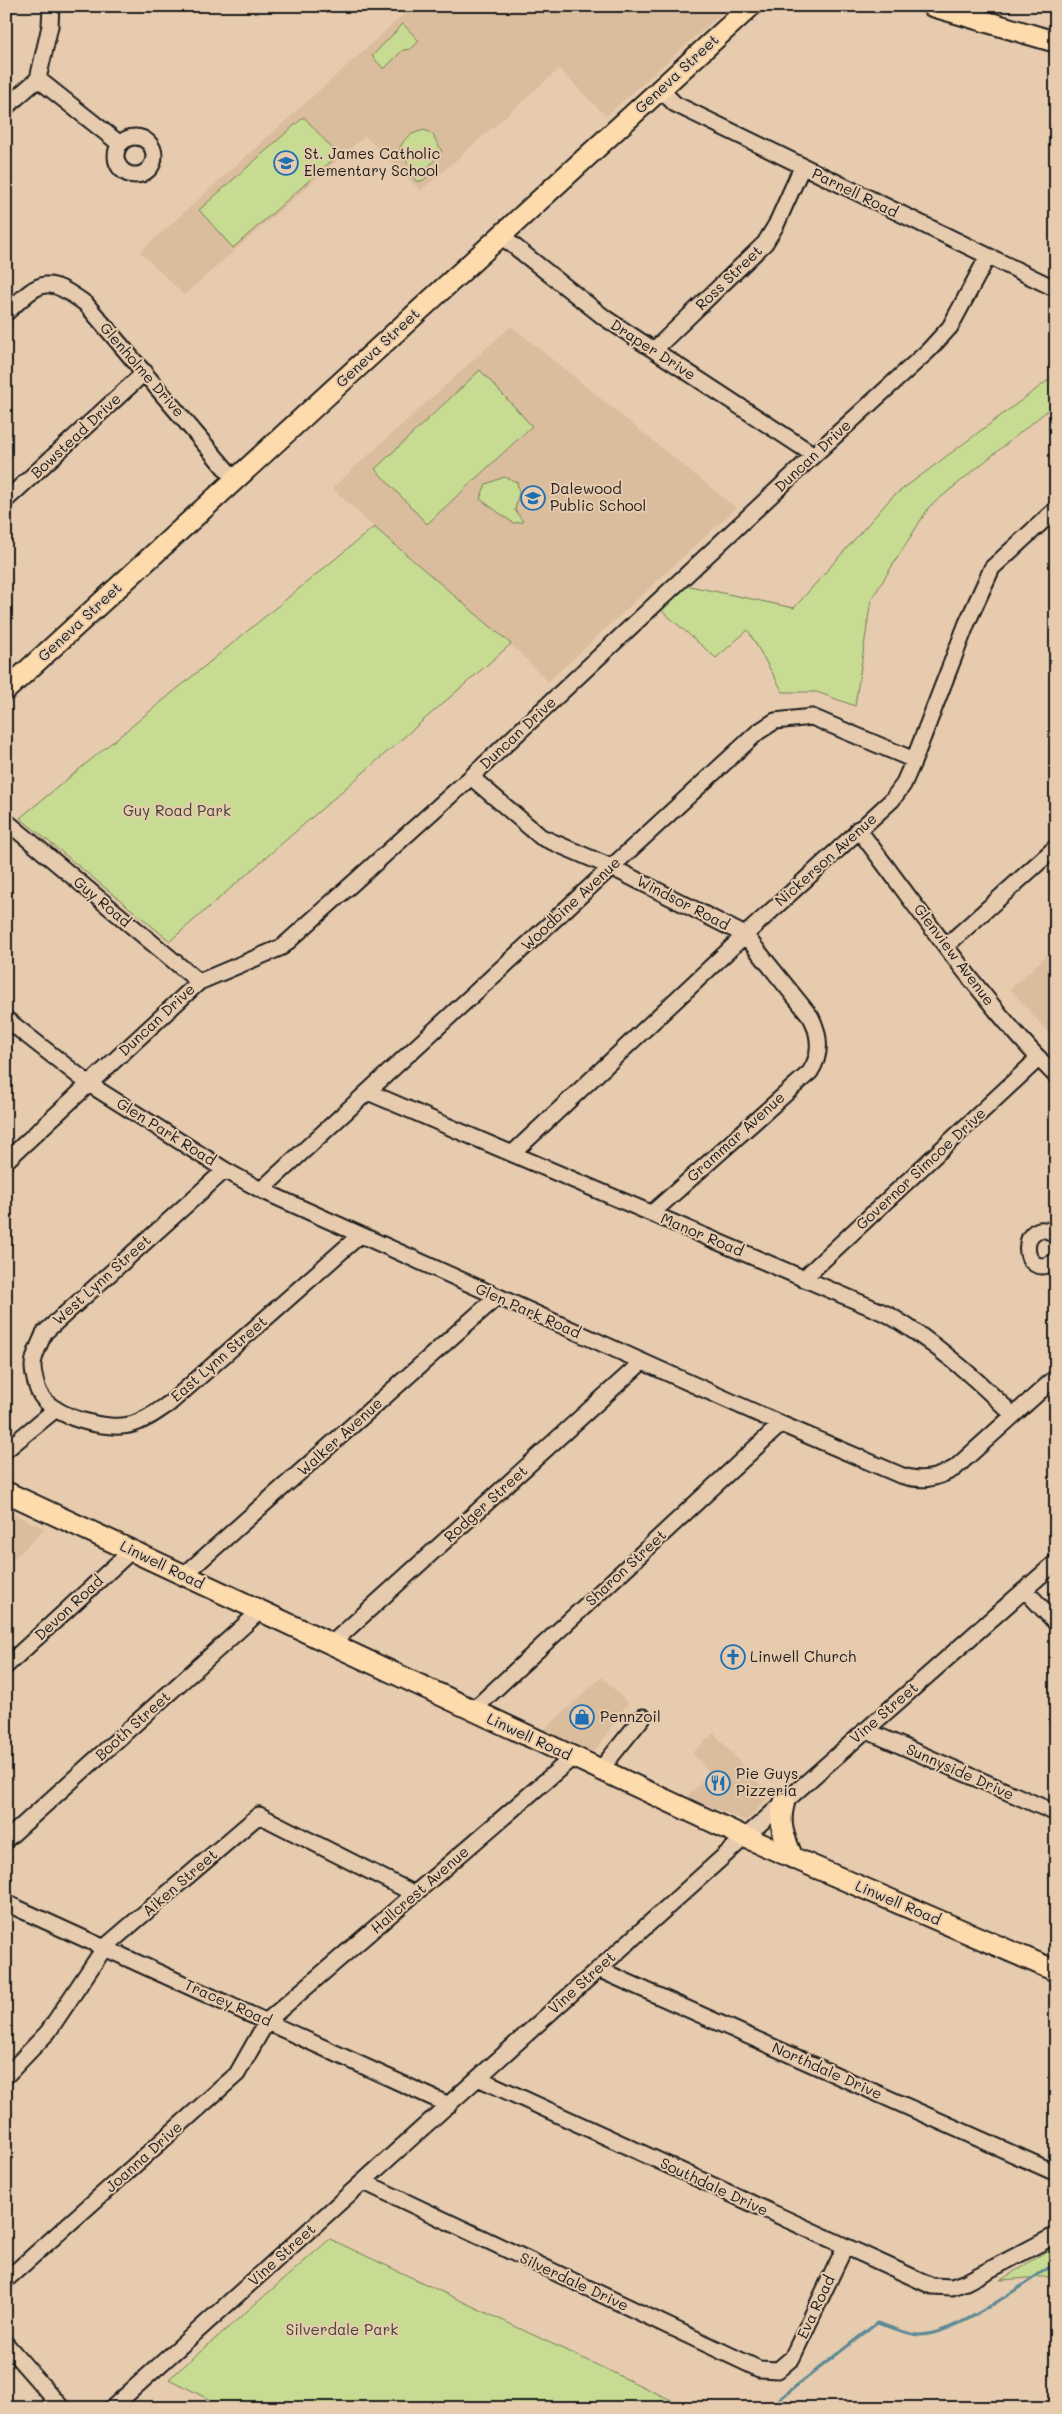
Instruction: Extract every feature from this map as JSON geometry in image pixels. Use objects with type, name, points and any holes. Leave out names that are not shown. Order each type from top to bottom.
[{"type":"main road","points":[[932,6],[1056,42]]},
{"type":"main road","name":"Geneva Street","points":[[6,690],[747,8]]},
{"type":"main road","name":"Linwell Road","points":[[6,1492],[572,1758],[745,1837],[1056,1972]]},
{"type":"main road","points":[[784,1802],[780,1823],[784,1839],[793,1858]]},
{"type":"street","points":[[6,107],[38,79],[50,26],[51,6]]},
{"type":"street","points":[[38,79],[120,144]]},
{"type":"street","name":"Parnell Road","points":[[660,89],[675,104],[987,258],[1056,289]]},
{"type":"street","name":"Ross Street","points":[[654,350],[765,243],[776,225],[802,167]]},
{"type":"street","name":"Draper Drive","points":[[500,236],[605,318],[814,455]]},
{"type":"street","name":"Duncan Drive","points":[[6,1161],[199,982],[282,947],[470,777],[928,351],[950,327],[987,258]]},
{"type":"street","name":"Glenholme Drive","points":[[6,313],[35,288],[44,284],[67,290],[86,304],[235,480]]},
{"type":"street","name":"Bowstead Drive","points":[[6,500],[145,372]]},
{"type":"street","name":"Nickerson Avenue","points":[[512,1153],[858,829],[892,800],[903,785],[914,760],[967,623],[992,568],[1056,509]]},
{"type":"street","name":"Woodbine Avenue","points":[[261,1190],[758,732],[775,721],[812,717],[914,760]]},
{"type":"street","name":"Windsor Road","points":[[470,777],[541,838],[611,867],[745,934],[811,1017],[818,1031],[818,1059]]},
{"type":"street","name":"Guy Road","points":[[6,822],[199,982]]},
{"type":"street","name":"Glenview Avenue","points":[[858,829],[1006,1024],[1056,1076]]},
{"type":"street","points":[[946,946],[1056,847]]},
{"type":"street","name":"Glen Park Road","points":[[6,1019],[89,1084],[225,1170],[261,1190],[781,1424],[914,1480],[938,1477],[954,1468],[1056,1377]]},
{"type":"street","name":"Governor Simcoe Drive","points":[[803,1279],[1038,1058]]},
{"type":"street","name":"Grammar Avenue","points":[[652,1213],[810,1072],[818,1059]]},
{"type":"street","name":"Manor Road","points":[[368,1092],[889,1315],[912,1329],[970,1372],[1013,1415]]},
{"type":"street","name":"West Lynn Street","points":[[56,1409],[39,1393],[33,1365],[44,1332],[225,1170]]},
{"type":"street","points":[[1056,1235],[1045,1230],[1039,1231],[1029,1238],[1026,1248],[1030,1259],[1039,1265],[1045,1266],[1056,1261]]},
{"type":"street","name":"East Lynn Street","points":[[56,1409],[84,1421],[114,1427],[133,1424],[150,1416],[170,1403],[360,1235]]},
{"type":"street","name":"Walker Avenue","points":[[183,1576],[497,1297]]},
{"type":"street","name":"Rodger Street","points":[[330,1645],[642,1362]]},
{"type":"street","points":[[6,1450],[56,1409]]},
{"type":"street","name":"Sharon Street","points":[[472,1711],[781,1424]]},
{"type":"street","name":"Devon Road","points":[[6,1666],[132,1550]]},
{"type":"street","name":"Vine Street","points":[[112,2408],[784,1802],[1056,1562]]},
{"type":"street","points":[[1025,1590],[1056,1623]]},
{"type":"street","name":"Booth Street","points":[[6,1840],[259,1612]]},
{"type":"street","points":[[600,1770],[643,1717]]},
{"type":"street","name":"Sunnyside Drive","points":[[865,1730],[1056,1813]]},
{"type":"street","name":"Hallcrest Avenue","points":[[267,2021],[572,1758]]},
{"type":"street","name":"Aiken Street","points":[[6,2076],[48,2032],[105,1948],[259,1815],[415,1894]]},
{"type":"street","name":"Tracey Road","points":[[6,1903],[449,2105]]},
{"type":"street","name":"Northdale Drive","points":[[598,1969],[1056,2172]]},
{"type":"street","name":"Joanna Drive","points":[[6,2280],[237,2074],[267,2021]]},
{"type":"street","name":"Southdale Drive","points":[[478,2078],[845,2248],[932,2286],[952,2288],[1056,2235]]},
{"type":"street","name":"Silverdale Drive","points":[[364,2182],[758,2369],[778,2370],[785,2364]]},
{"type":"street","name":"Eva Road","points":[[785,2364],[792,2358],[845,2248]]},
{"type":"street","points":[[6,2344],[62,2408]]},
{"type":"shaded area","name":"St. James Catholic Elementary School","points":[[413,6],[730,6],[606,116],[559,69],[421,191],[365,136],[184,295],[140,252]]},
{"type":"shaded area","name":"Dalewood Public School","points":[[511,326],[736,508],[548,682],[511,644],[374,527],[332,488]]},
{"type":"shaded area","points":[[1056,947],[1056,1041],[1010,989]]},
{"type":"shaded area","points":[[6,1510],[45,1529],[6,1567]]},
{"type":"shaded area","points":[[602,1677],[628,1703],[594,1752],[544,1730]]},
{"type":"shaded area","points":[[714,1733],[770,1796],[746,1821],[687,1797],[710,1773],[692,1753]]},
{"type":"green space","points":[[403,24],[419,41],[411,49],[403,50],[384,69],[372,56]]},
{"type":"green space","points":[[304,117],[338,155],[233,248],[199,210]]},
{"type":"green space","points":[[425,130],[433,135],[442,152],[427,168],[425,174],[427,177],[422,181],[416,181],[412,176],[416,173],[399,152],[402,143],[408,137]]},
{"type":"green space","points":[[480,370],[532,426],[427,524],[375,469]]},
{"type":"green space","points":[[1056,370],[1056,417],[1048,410],[929,507],[871,600],[855,706],[817,692],[783,692],[748,630],[716,658],[661,610],[685,585],[794,608],[892,497],[1050,379]]},
{"type":"green space","points":[[504,477],[517,482],[519,492],[515,510],[523,522],[513,523],[480,499],[486,484]]},
{"type":"green space","name":"Guy Road Park","points":[[374,527],[511,644],[170,941],[20,818]]},
{"type":"green space","name":"Silverdale Park","points":[[330,2239],[688,2408],[226,2408],[169,2379]]},
{"type":"green space","points":[[1056,2245],[1056,2276],[1001,2280]]},
{"type":"waterway","points":[[768,2408],[877,2323],[917,2335],[937,2332],[972,2317],[1056,2263]]},
{"type":"place","name":"St. James Catholic Elementary School","points":[[286,163]]},
{"type":"place","name":"Dalewood Public School","points":[[533,498]]},
{"type":"place","name":"Linwell Church","points":[[733,1657]]},
{"type":"place","name":"Pennzoil","points":[[582,1717]]},
{"type":"place","name":"Pie Guys Pizzeria","points":[[718,1783]]}]
